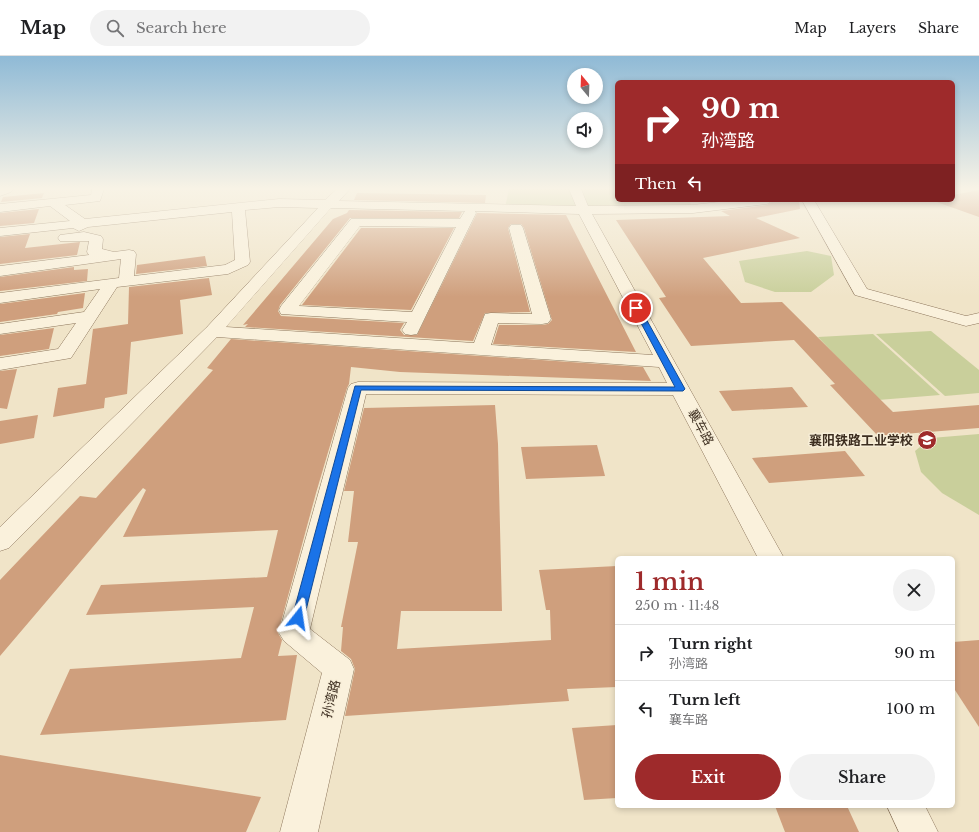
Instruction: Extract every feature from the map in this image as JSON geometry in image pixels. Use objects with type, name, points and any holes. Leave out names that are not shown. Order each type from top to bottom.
[{"type":"street","points":[[3,241],[68,232],[81,225]]},
{"type":"street","points":[[0,298],[228,269],[243,262],[240,225]]},
{"type":"street","points":[[5,532],[213,331],[309,225]]},
{"type":"street","points":[[353,225],[287,310],[416,317]]},
{"type":"street","points":[[404,344],[416,317],[463,225]]},
{"type":"street","name":"襄车路","points":[[592,225],[770,556]]},
{"type":"street","points":[[823,225],[861,292],[966,322],[979,318]]},
{"type":"street","points":[[481,349],[491,318],[542,319],[516,228]]},
{"type":"street","points":[[3,241],[84,236],[96,239],[94,252],[114,256]]},
{"type":"street","points":[[0,271],[129,254],[119,282],[90,316],[64,354],[0,364]]},
{"type":"street","points":[[0,329],[90,316]]},
{"type":"street","points":[[213,331],[666,362]]},
{"type":"street","name":"孙湾路","points":[[299,832],[339,669],[294,633],[358,388],[680,389]]},
{"type":"street","points":[[906,808],[919,832]]},
{"type":"green space","points":[[807,251],[831,256],[834,275],[811,292],[775,292],[745,282],[739,261]]},
{"type":"green space","points":[[931,331],[979,370],[979,393],[945,396],[876,334]]},
{"type":"green space","points":[[873,334],[940,395],[878,400],[818,337]]},
{"type":"green space","points":[[979,434],[979,515],[942,493],[921,472],[915,451],[931,438]]},
{"type":"building","points":[[328,225],[344,225],[280,305],[278,311],[281,316],[404,323],[400,330],[404,335],[417,335],[471,225],[510,225],[508,228],[530,312],[485,313],[473,341],[245,327],[248,324],[243,325]]},
{"type":"building","points":[[522,225],[571,225],[636,352],[493,344],[499,325],[542,325],[548,324],[552,320]]},
{"type":"building","points":[[619,225],[772,225],[800,238],[703,258],[741,303],[782,302],[893,412],[979,405],[979,428],[878,436],[830,385],[835,384],[794,340],[691,346],[659,298],[666,297]]},
{"type":"building","points":[[361,228],[454,228],[411,310],[302,305]]},
{"type":"building","points":[[30,234],[25,248],[80,242],[77,255],[0,264],[0,237]]},
{"type":"building","points":[[205,256],[207,266],[136,274],[137,265]]},
{"type":"building","points":[[74,267],[74,270],[88,269],[87,281],[0,291],[0,277]]},
{"type":"building","points":[[209,278],[212,295],[180,300],[183,334],[131,342],[127,394],[105,398],[104,408],[53,417],[58,388],[86,384],[93,329],[128,324],[129,287]]},
{"type":"building","points":[[85,293],[83,308],[58,312],[57,314],[0,322],[0,304]]},
{"type":"building","points":[[54,328],[49,349],[0,356],[0,335]]},
{"type":"building","points":[[231,339],[643,367],[651,381],[400,372],[351,367],[349,384],[316,493],[278,633],[282,640],[278,656],[297,655],[286,720],[40,735],[70,669],[241,658],[254,607],[86,615],[101,585],[267,577],[278,530],[123,537],[146,490],[143,488],[0,656],[0,580],[80,496],[96,498],[213,370],[207,368]]},
{"type":"building","points":[[17,369],[7,409],[0,408],[0,371]]},
{"type":"building","points":[[792,387],[808,407],[732,411],[719,391]]},
{"type":"building","points":[[495,405],[498,444],[502,611],[401,611],[397,649],[551,640],[550,610],[546,610],[539,570],[615,566],[615,687],[567,689],[569,701],[345,716],[355,669],[351,659],[341,651],[343,627],[341,627],[358,542],[348,542],[354,491],[344,491],[364,408]]},
{"type":"building","points":[[38,415],[34,438],[0,444],[0,421]]},
{"type":"building","points":[[597,445],[605,476],[526,479],[521,447]]},
{"type":"building","points":[[845,451],[865,476],[769,483],[752,458]]},
{"type":"building","points":[[979,640],[979,727],[955,690],[955,642]]},
{"type":"building","points":[[615,725],[615,798],[584,800],[572,728]]},
{"type":"building","points":[[0,755],[261,797],[246,832],[0,832]]},
{"type":"building","points":[[776,808],[848,808],[859,832],[785,832]]},
{"type":"place","name":"襄阳铁路工业学校","points":[[927,440]]},
{"type":"route","points":[[298,618],[358,388],[680,389],[636,308]]}]
